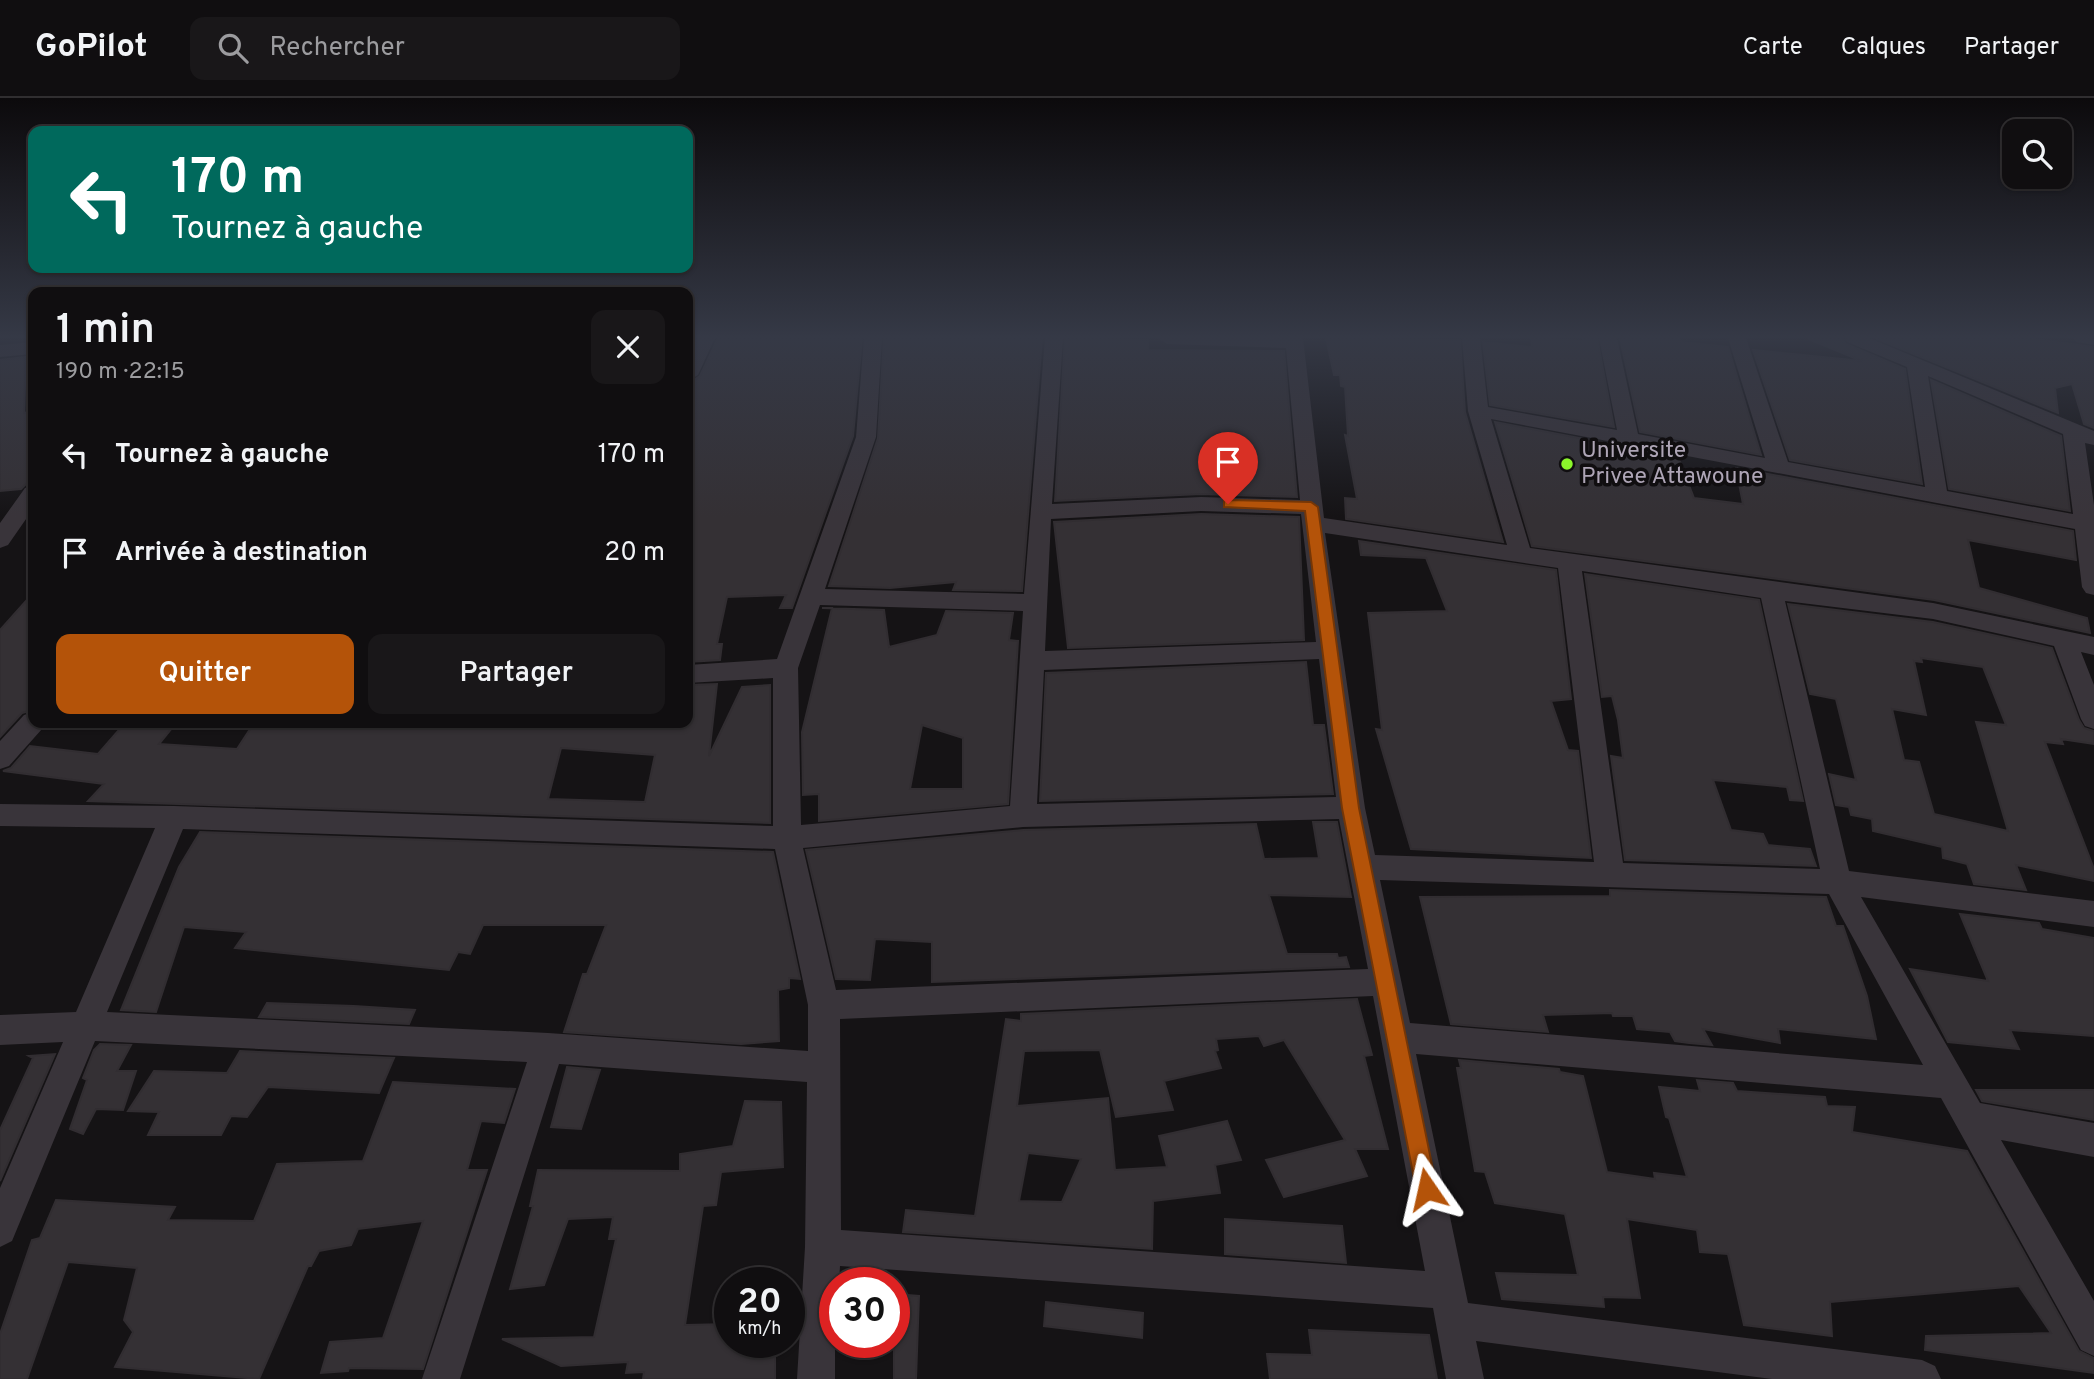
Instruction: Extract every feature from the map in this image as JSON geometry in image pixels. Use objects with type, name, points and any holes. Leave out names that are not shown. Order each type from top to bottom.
[{"type":"street","points":[[816,1379],[823,1247],[824,1005],[787,838],[786,668],[866,437],[869,398]]},
{"type":"street","points":[[1023,816],[1049,398]]},
{"type":"street","points":[[1300,398],[1312,515],[1350,808],[1465,1379]]},
{"type":"street","points":[[1477,398],[1478,411],[1521,555]]},
{"type":"street","points":[[1620,398],[1629,439]]},
{"type":"street","points":[[1756,398],[1779,467]]},
{"type":"street","points":[[1921,398],[1937,496]]},
{"type":"street","points":[[1997,398],[2084,435],[2086,524],[2094,587]]},
{"type":"street","points":[[1478,411],[2086,524]]},
{"type":"street","points":[[4,529],[28,499]]},
{"type":"street","points":[[1040,512],[1201,504],[1312,515],[1521,555],[1933,611],[2094,646]]},
{"type":"street","points":[[1569,562],[1610,873]]},
{"type":"street","points":[[1771,591],[1837,882],[2094,1337]]},
{"type":"street","points":[[811,597],[1035,603]]},
{"type":"street","points":[[2064,639],[2094,719]]},
{"type":"street","points":[[1031,660],[1330,650]]},
{"type":"street","points":[[693,674],[786,668]]},
{"type":"street","points":[[0,759],[28,728]]},
{"type":"street","points":[[0,815],[174,817],[787,838],[1023,816],[1350,808]]},
{"type":"street","points":[[0,1229],[174,817]]},
{"type":"street","points":[[1362,867],[1837,882],[2094,914]]},
{"type":"street","points":[[824,1005],[1385,982]]},
{"type":"street","points":[[0,1030],[85,1026],[548,1048],[824,1068]]},
{"type":"street","points":[[1396,1037],[1950,1083]]},
{"type":"street","points":[[441,1379],[548,1048]]},
{"type":"street","points":[[1970,1118],[2094,1140]]},
{"type":"street","points":[[823,1247],[1450,1306],[1922,1379]]},
{"type":"building","points":[[0,398],[25,398],[24,413],[28,412],[28,482],[21,489],[0,491]]},
{"type":"building","points":[[693,398],[857,398],[853,436],[792,608],[780,608],[786,595],[727,597],[717,644],[722,644],[720,660],[693,662]]},
{"type":"building","points":[[880,398],[1037,398],[1022,591],[953,590],[956,582],[890,588],[829,586],[878,438]]},
{"type":"building","points":[[1061,398],[1288,398],[1297,497],[1201,494],[1055,501]]},
{"type":"building","points":[[1346,398],[1464,398],[1465,412],[1503,542],[1346,519],[1345,498],[1357,499],[1345,435],[1348,436]]},
{"type":"building","points":[[1489,398],[1608,398],[1614,427],[1490,405]]},
{"type":"building","points":[[1633,398],[1744,398],[1761,455],[1640,432]]},
{"type":"building","points":[[1769,398],[1909,398],[1922,484],[1790,460]]},
{"type":"building","points":[[1934,398],[1972,398],[2061,436],[2070,511],[1949,489]]},
{"type":"building","points":[[2021,398],[2056,398],[2058,413]]},
{"type":"building","points":[[2076,398],[2094,398],[2094,428],[2084,424]]},
{"type":"building","points":[[1495,422],[1678,457],[1694,498],[1743,504],[1736,468],[2073,531],[2076,560],[1968,540],[1979,588],[2087,618],[2090,633],[1934,600],[1532,546]]},
{"type":"building","points":[[1201,514],[1299,517],[1304,640],[1068,648],[1054,522]]},
{"type":"building","points":[[1359,541],[1556,570],[1571,699],[1551,701],[1568,750],[1578,751],[1591,858],[1411,849],[1376,729],[1382,730],[1368,613],[1447,611],[1426,558],[1361,555]]},
{"type":"building","points":[[1585,574],[1759,600],[1803,801],[1790,800],[1787,787],[1713,780],[1731,830],[1763,834],[1768,845],[1810,849],[1816,866],[1625,860],[1611,756],[1623,758],[1618,720],[1612,696],[1602,697]]},
{"type":"building","points":[[28,599],[28,711],[22,713],[0,737],[0,630]]},
{"type":"building","points":[[1788,604],[1933,622],[2052,648],[2079,720],[2084,728],[2094,731],[2094,744],[2061,739],[2063,744],[2045,742],[2094,869],[2094,881],[2016,865],[2026,890],[1974,884],[1967,864],[1943,858],[1942,847],[1873,831],[1872,819],[1851,815],[1849,807],[1836,805],[1829,774],[1856,780],[1836,699],[1810,694]],"holes":[[[1921,658],[1983,667],[2006,725],[1976,722],[2008,831],[1934,814],[1919,762],[1904,760],[1892,709],[1926,715],[1914,661],[1922,662]]]},
{"type":"building","points":[[832,608],[884,610],[889,647],[937,635],[946,611],[1013,613],[1009,640],[1018,641],[1008,804],[819,821],[819,794],[803,795],[802,732]],"holes":[[[922,725],[963,738],[963,789],[910,789]]]},
{"type":"building","points":[[1306,662],[1313,725],[1324,725],[1333,794],[1040,801],[1046,673]]},
{"type":"building","points":[[717,684],[709,756],[742,687],[770,685],[770,823],[88,801],[104,784],[3,771],[11,768],[30,746],[98,754],[121,728],[172,728],[159,744],[237,749],[251,728],[693,728],[693,685]],"holes":[[[561,748],[655,755],[645,802],[548,799]]]},
{"type":"building","points":[[1313,822],[1337,822],[1351,897],[1269,895],[1287,954],[1337,954],[1338,958],[1346,957],[1349,967],[932,982],[932,942],[875,939],[870,980],[836,979],[806,850],[1023,830],[1256,824],[1264,859],[1319,858]]},
{"type":"building","points":[[200,832],[773,852],[800,979],[789,978],[789,988],[778,990],[779,1041],[741,1044],[564,1032],[583,974],[587,974],[606,925],[483,925],[470,954],[458,952],[449,970],[235,948],[246,932],[184,927],[156,1012],[121,1010],[179,867]]},
{"type":"building","points":[[1610,890],[1826,897],[1836,926],[1843,926],[1867,996],[1876,1039],[1778,1029],[1780,1043],[1703,1029],[1712,1045],[1689,1043],[1675,1041],[1670,1032],[1637,1029],[1633,1016],[1613,1016],[1612,1013],[1543,1015],[1548,1032],[1451,1024],[1420,897],[1610,896]]},
{"type":"building","points":[[1960,914],[2039,923],[2042,929],[2094,938],[2094,1036],[2010,1030],[2019,1049],[1948,1042],[1910,969],[1988,981]]},
{"type":"building","points":[[1357,999],[1372,1055],[1364,1056],[1388,1149],[1355,1149],[1367,1176],[1284,1197],[1266,1160],[1345,1140],[1284,1040],[1264,1046],[1259,1036],[1216,1039],[1218,1050],[1215,1051],[1221,1068],[1164,1081],[1173,1110],[1116,1117],[1100,1050],[1024,1051],[1017,1106],[1108,1098],[1115,1170],[1167,1167],[1159,1136],[1227,1121],[1241,1160],[1215,1165],[1220,1193],[1153,1201],[1152,1249],[903,1232],[906,1210],[975,1216],[1006,1019],[1021,1021],[1021,1014]],"holes":[[[1028,1153],[1081,1159],[1062,1202],[1019,1201]]]},
{"type":"building","points":[[267,1003],[415,1010],[409,1024],[259,1017]]},
{"type":"building","points":[[100,1044],[131,1045],[117,1071],[136,1071],[123,1110],[96,1109],[83,1134],[70,1129],[87,1080],[83,1078],[94,1050]]},
{"type":"building","points":[[240,1051],[394,1058],[379,1093],[268,1087],[247,1117],[231,1116],[221,1135],[148,1135],[159,1112],[128,1111],[154,1071],[227,1073]]},
{"type":"building","points":[[55,1054],[0,1181],[0,1130],[33,1058],[29,1056]]},
{"type":"building","points":[[1459,1060],[1559,1069],[1560,1072],[1583,1076],[1607,1172],[1655,1179],[1654,1173],[1687,1177],[1669,1118],[1666,1117],[1659,1087],[1700,1091],[1697,1080],[1733,1083],[1737,1091],[1825,1097],[1827,1106],[1855,1107],[1852,1132],[1967,1151],[2079,1351],[2094,1358],[2094,1373],[1925,1350],[1926,1336],[2051,1333],[2019,1286],[1830,1302],[1832,1336],[1744,1325],[1728,1254],[1700,1252],[1697,1230],[1627,1219],[1640,1298],[1603,1297],[1604,1307],[1502,1299],[1496,1273],[1578,1275],[1565,1214],[1495,1203],[1485,1172],[1475,1171],[1457,1068],[1461,1068]]},
{"type":"building","points":[[567,1067],[600,1070],[581,1129],[551,1127]]},
{"type":"building","points":[[393,1082],[515,1089],[504,1123],[481,1121],[467,1170],[487,1170],[423,1369],[349,1368],[348,1371],[321,1373],[330,1342],[383,1338],[423,1221],[358,1229],[351,1245],[319,1251],[311,1266],[308,1266],[259,1379],[115,1367],[133,1332],[124,1320],[137,1268],[68,1262],[27,1379],[0,1379],[0,1334],[32,1240],[40,1238],[56,1200],[175,1207],[168,1220],[254,1221],[277,1164],[363,1161]]},
{"type":"building","points":[[1976,1090],[2094,1090],[2094,1120],[1982,1101]]},
{"type":"building","points":[[745,1101],[781,1102],[783,1167],[721,1172],[716,1205],[703,1206],[685,1325],[714,1324],[714,1358],[775,1358],[775,1379],[643,1379],[644,1372],[626,1373],[628,1362],[561,1366],[502,1339],[594,1337],[616,1239],[609,1239],[613,1217],[568,1219],[544,1285],[510,1289],[533,1206],[530,1206],[538,1170],[680,1171],[680,1154],[733,1146]]},
{"type":"building","points":[[1225,1219],[1342,1226],[1346,1263],[1225,1254]]},
{"type":"building","points":[[910,1295],[919,1296],[916,1379],[894,1379],[894,1358],[910,1358]]},
{"type":"building","points":[[1046,1302],[1143,1313],[1142,1338],[1044,1326]]},
{"type":"building","points":[[1309,1330],[1429,1335],[1437,1379],[1270,1379],[1267,1354],[1312,1355]]},
{"type":"place","name":"Universite Privee Attawoune","points":[[1567,464]]},
{"type":"route","points":[[1228,504],[1311,507],[1350,808],[1427,1189]]}]
